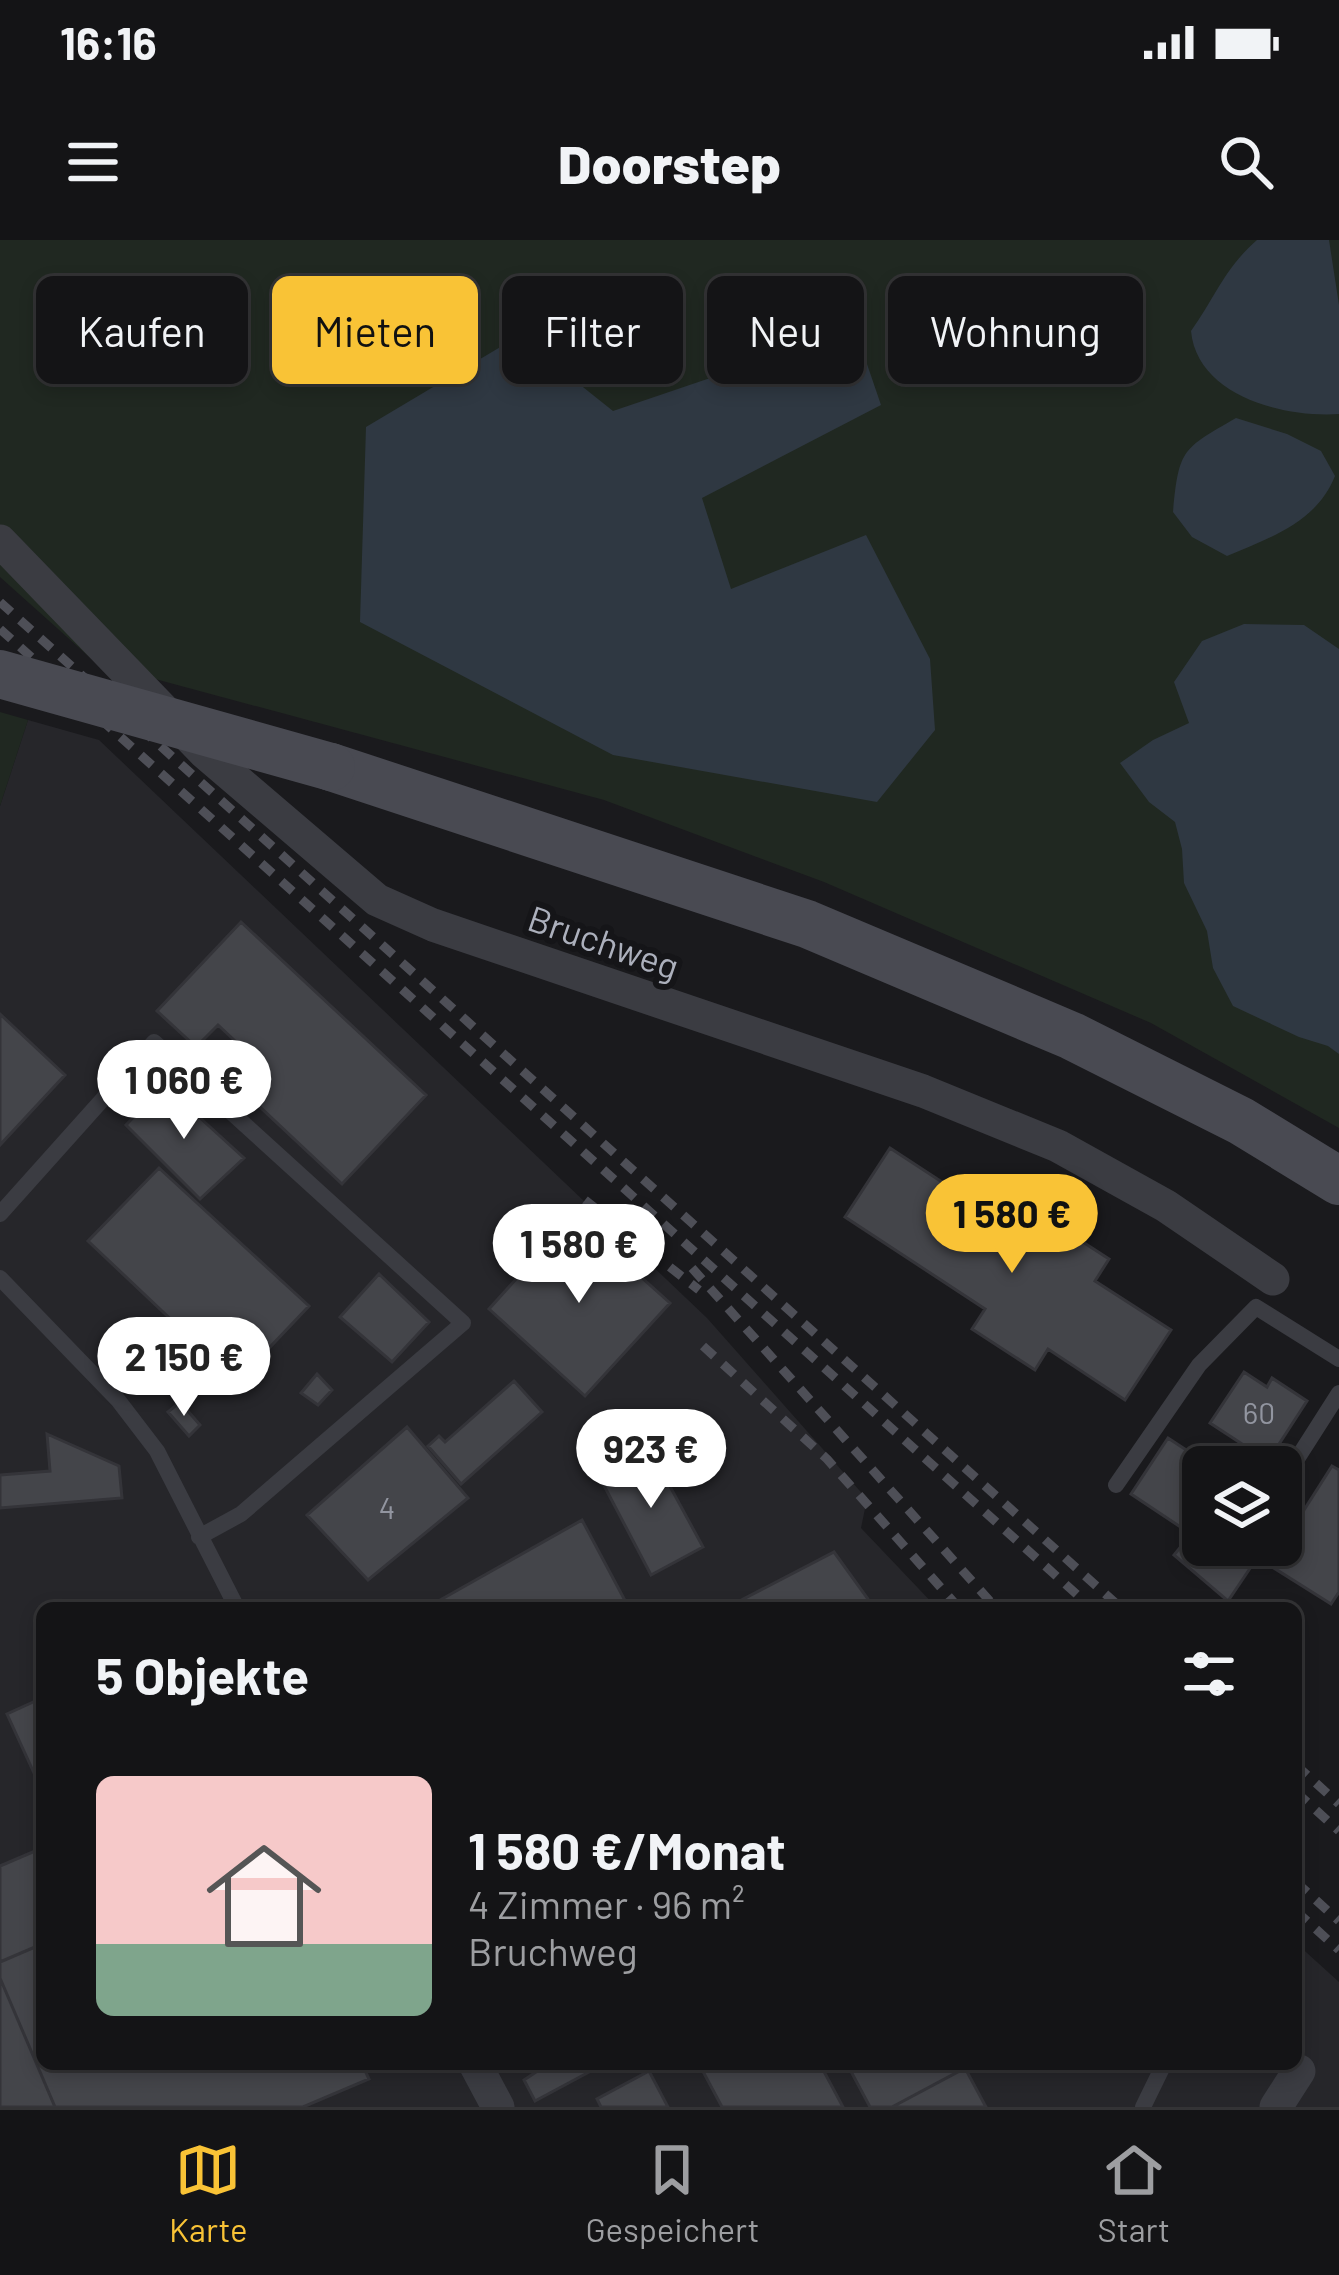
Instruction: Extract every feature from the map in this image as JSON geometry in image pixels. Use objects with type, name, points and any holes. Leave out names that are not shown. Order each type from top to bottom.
[{"type":"main road","points":[[0,674],[331,767],[807,924],[1072,1036],[1241,1121],[1339,1180]]},
{"type":"street","name":"Bruchweg","points":[[0,541],[205,753],[377,900],[433,925],[923,1090],[1058,1146],[1166,1206],[1264,1293]]},
{"type":"street","points":[[478,2070],[498,2107]]},
{"type":"street","points":[[1276,2107],[1299,2071]]},
{"type":"lane","points":[[0,1214],[154,1042],[463,1322],[241,1514],[199,1537]]},
{"type":"lane","points":[[0,1277],[118,1400],[157,1451],[233,1602]]},
{"type":"lane","points":[[1116,1486],[1199,1365],[1264,1293],[1339,1359]]},
{"type":"lane","points":[[1302,1451],[1339,1393]]},
{"type":"lane","points":[[1143,2107],[1161,2070]]},
{"type":"shaded area","points":[[0,240],[1339,240],[1339,1128],[1151,1023],[824,882],[604,800],[96,663],[0,577]]},
{"type":"shaded area","points":[[1257,240],[1329,240],[1339,305],[1339,414],[1293,412],[1246,398],[1209,372],[1197,353],[1191,331],[1228,272]]},
{"type":"shaded area","points":[[502,346],[502,384],[579,384],[613,411],[707,379],[707,384],[864,384],[864,355],[881,405],[702,498],[731,589],[866,535],[930,659],[935,730],[877,802],[613,755],[360,622],[366,427],[438,384],[478,384],[478,360]]},
{"type":"shaded area","points":[[1236,418],[1321,451],[1335,476],[1304,517],[1227,556],[1192,537],[1173,512],[1186,453]]},
{"type":"shaded area","points":[[1244,624],[1304,625],[1339,649],[1339,1054],[1233,1006],[1213,968],[1207,931],[1184,883],[1175,822],[1149,802],[1120,763],[1189,723],[1174,682],[1202,641]]},
{"type":"shaded area","points":[[0,712],[28,720],[0,806]]},
{"type":"shaded area","points":[[28,720],[99,740],[707,1318],[867,1499],[861,1528],[931,1602],[36,1602],[36,2070],[1302,2070],[1302,1948],[1339,1982],[1339,2107],[0,2107],[0,806]]},
{"type":"building","points":[[241,922],[426,1095],[342,1184],[228,1077],[250,1055],[218,1025],[196,1047],[157,1011]]},
{"type":"building","points":[[0,1014],[65,1075],[0,1145]]},
{"type":"building","points":[[164,1085],[244,1158],[200,1199],[126,1125]]},
{"type":"building","points":[[890,1148],[1032,1241],[1046,1218],[1109,1259],[1095,1281],[1171,1330],[1125,1400],[1048,1349],[1035,1370],[972,1329],[985,1309],[845,1217]]},
{"type":"building","points":[[159,1168],[309,1306],[237,1382],[88,1241]]},
{"type":"building","points":[[573,1216],[670,1303],[585,1396],[489,1309]]},
{"type":"building","points":[[379,1274],[429,1322],[392,1362],[340,1317]]},
{"type":"building","points":[[1244,1372],[1267,1387],[1272,1378],[1307,1401],[1278,1446],[1245,1446],[1210,1423]]},
{"type":"building","points":[[317,1374],[332,1390],[318,1405],[301,1393]]},
{"type":"building","points":[[514,1381],[542,1412],[461,1484],[428,1446],[439,1436],[445,1442]]},
{"type":"building","points":[[180,1402],[200,1425],[189,1436],[168,1412]]},
{"type":"building","points":[[407,1427],[468,1498],[368,1580],[307,1515]]},
{"type":"building","points":[[47,1434],[119,1466],[122,1498],[0,1508],[0,1475],[50,1471]]},
{"type":"building","points":[[1168,1438],[1182,1447],[1182,1528],[1131,1494]]},
{"type":"building","points":[[648,1446],[703,1547],[651,1575],[599,1476]]},
{"type":"building","points":[[1332,1466],[1339,1470],[1339,1592],[1331,1604],[1271,1566],[1302,1566],[1302,1513]]},
{"type":"building","points":[[582,1520],[626,1602],[437,1602]]},
{"type":"building","points":[[834,1552],[868,1602],[738,1602]]},
{"type":"building","points":[[1187,1566],[1252,1566],[1228,1601]]},
{"type":"building","points":[[36,1701],[34,1773],[7,1714]]},
{"type":"building","points":[[36,1851],[36,1947],[0,1962],[0,1866]]},
{"type":"building","points":[[36,1947],[36,2062],[0,1978],[0,1962]]},
{"type":"building","points":[[0,1978],[55,2107],[0,2107]]},
{"type":"building","points":[[39,2070],[365,2070],[369,2079],[303,2107],[55,2107]]},
{"type":"building","points":[[539,2070],[593,2070],[535,2101],[524,2080]]},
{"type":"building","points":[[702,2070],[823,2070],[843,2107],[722,2107]]},
{"type":"building","points":[[850,2070],[962,2070],[892,2107],[870,2107]]},
{"type":"building","points":[[966,2070],[986,2107],[892,2107]]},
{"type":"building","points":[[649,2071],[668,2107],[601,2107],[597,2099]]},
{"type":"railway","points":[[0,602],[1114,1602]]},
{"type":"railway","points":[[0,629],[1085,1602]]},
{"type":"railway","points":[[585,1200],[699,1290]]},
{"type":"railway","points":[[692,1268],[991,1602]]},
{"type":"railway","points":[[703,1346],[827,1459],[954,1602]]},
{"type":"railway","points":[[1302,1770],[1339,1804]]},
{"type":"railway","points":[[1302,1797],[1339,1831]]},
{"type":"railway","points":[[1302,1887],[1339,1921]]},
{"type":"railway","points":[[1302,1916],[1339,1950]]}]
